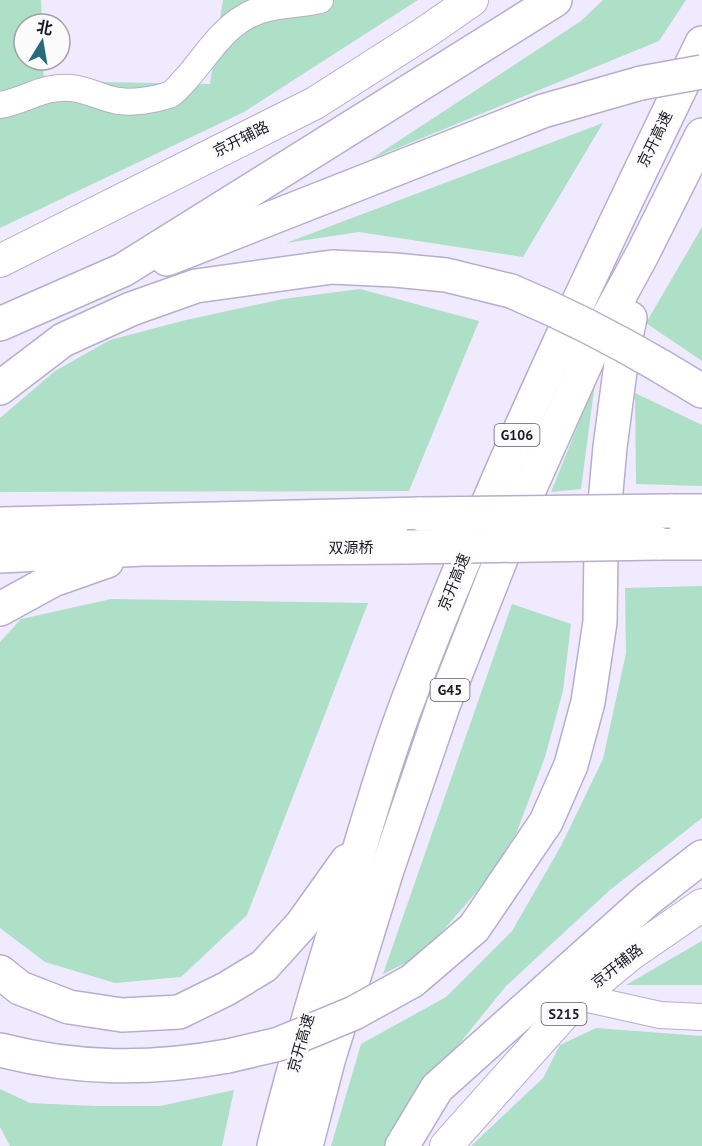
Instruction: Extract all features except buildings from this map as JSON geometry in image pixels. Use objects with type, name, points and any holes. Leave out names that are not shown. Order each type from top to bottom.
[{"type":"highway","points":[[0,324],[123,270],[555,0]]},
{"type":"highway","name":"京开高速","points":[[273,1146],[294,1065],[362,840],[408,699],[465,553],[593,268],[702,43]]},
{"type":"highway","points":[[123,270],[159,262],[543,111],[640,83],[702,72]]},
{"type":"highway","name":"京开高速","points":[[306,1146],[328,1061],[387,870],[443,706],[521,508],[599,334],[643,253],[702,135]]},
{"type":"highway","points":[[0,1050],[33,1059],[103,1067],[184,1064],[279,1044],[354,1013],[412,981],[474,928],[546,822],[571,765],[588,702],[600,622],[601,547],[610,447],[622,356],[643,253]]},
{"type":"highway","points":[[0,388],[63,340],[131,309],[196,286],[332,267],[446,275],[511,291],[612,337],[702,391]]},
{"type":"highway","name":"双源桥","points":[[0,524],[421,514],[702,511]]},
{"type":"highway","name":"双源桥","points":[[0,556],[143,549],[702,543]]},
{"type":"highway","points":[[0,609],[53,580],[143,549]]},
{"type":"highway","points":[[0,972],[20,988],[69,1007],[123,1015],[179,1012],[226,990],[264,966],[302,924],[362,840]]},
{"type":"highway","points":[[402,1146],[437,1088],[647,900],[702,857]]},
{"type":"main road","name":"京开辅路","points":[[0,261],[315,103],[472,0]]},
{"type":"main road","name":"京开辅路","points":[[446,1146],[579,997],[632,954],[702,905]]},
{"type":"street","points":[[1,106],[45,90],[69,87],[118,101],[148,100],[171,94],[201,63],[224,33],[245,17],[272,6],[320,0]]},
{"type":"street","points":[[579,997],[660,1015],[702,1017]]},
{"type":"green space","points":[[0,0],[41,0],[42,12],[12,12],[12,72],[44,72],[44,81],[210,84],[223,0],[418,0],[244,112],[0,228]]},
{"type":"green space","points":[[603,0],[686,0],[659,41],[371,159],[581,21]]},
{"type":"green space","points":[[603,123],[523,257],[359,232],[286,243]]},
{"type":"green space","points":[[702,227],[702,361],[646,323]]},
{"type":"green space","points":[[360,289],[479,321],[409,491],[0,492],[0,418],[55,371],[110,340],[186,320],[283,299]]},
{"type":"green space","points":[[595,383],[581,489],[551,492]]},
{"type":"green space","points":[[635,393],[702,425],[702,486],[636,484]]},
{"type":"green space","points":[[702,586],[702,818],[610,890],[506,986],[422,1090],[386,1146],[331,1146],[361,1044],[446,997],[512,931],[561,846],[603,759],[626,653],[625,588]]},
{"type":"green space","points":[[111,599],[368,603],[247,915],[181,977],[115,983],[45,962],[0,928],[0,642],[21,619]]},
{"type":"green space","points":[[512,604],[571,624],[563,691],[545,757],[516,834],[485,882],[422,955],[383,974]]},
{"type":"green space","points":[[702,941],[702,985],[626,985],[700,942]]},
{"type":"green space","points":[[596,1028],[702,1036],[702,1146],[471,1146],[543,1078],[560,1045]]},
{"type":"green space","points":[[0,1089],[30,1103],[95,1106],[160,1106],[234,1090],[222,1146],[10,1146],[0,1127]]}]
